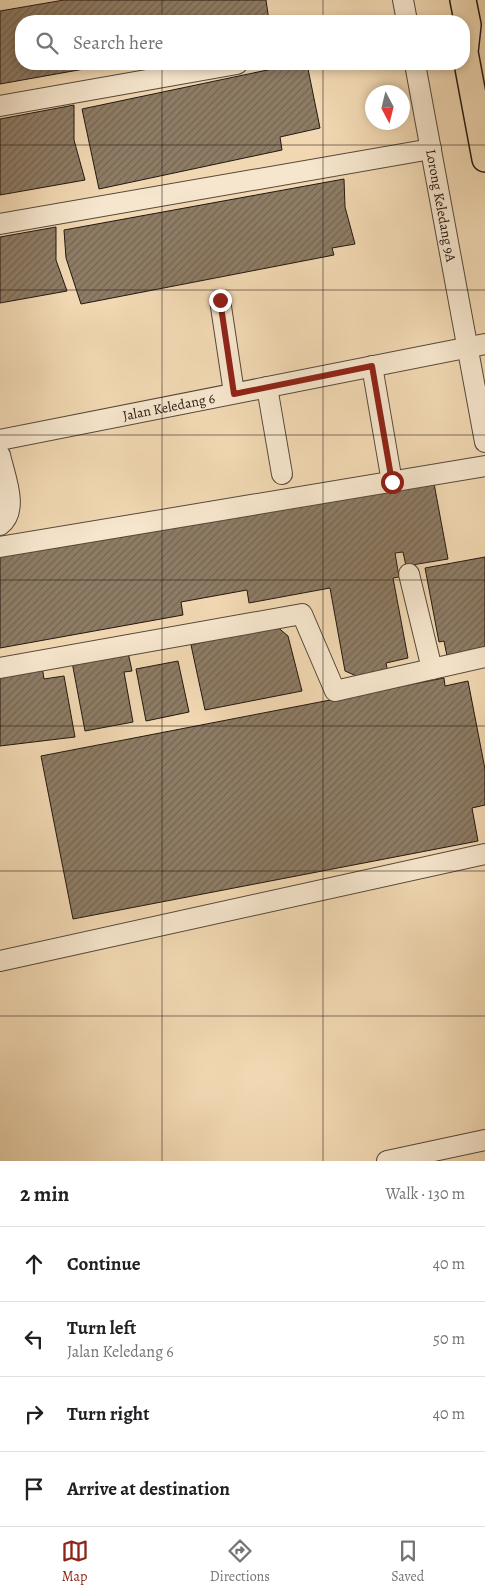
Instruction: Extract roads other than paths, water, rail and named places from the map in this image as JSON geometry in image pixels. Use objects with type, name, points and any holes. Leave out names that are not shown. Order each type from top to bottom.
[{"type":"main road","points":[[463,0],[469,15]]},
{"type":"main road","points":[[470,18],[476,33]]},
{"type":"main road","points":[[468,70],[485,159]]},
{"type":"street","points":[[403,0],[406,15]]},
{"type":"street","points":[[0,106],[203,70]]},
{"type":"street","name":"Lorong Keledang 9A","points":[[416,70],[431,149],[476,346],[485,442]]},
{"type":"street","points":[[0,224],[431,149]]},
{"type":"street","points":[[220,300],[234,394]]},
{"type":"street","name":"Jalan Keledang 6","points":[[0,440],[476,346]]},
{"type":"street","points":[[372,366],[392,482]]},
{"type":"street","points":[[267,387],[282,474]]},
{"type":"street","points":[[0,455],[10,500],[9,513],[0,525]]},
{"type":"street","points":[[0,547],[485,466]]},
{"type":"street","points":[[409,574],[432,669]]},
{"type":"street","points":[[0,668],[302,614],[335,691],[485,657]]},
{"type":"street","points":[[0,961],[485,854]]},
{"type":"street","points":[[386,1161],[485,1140]]}]
